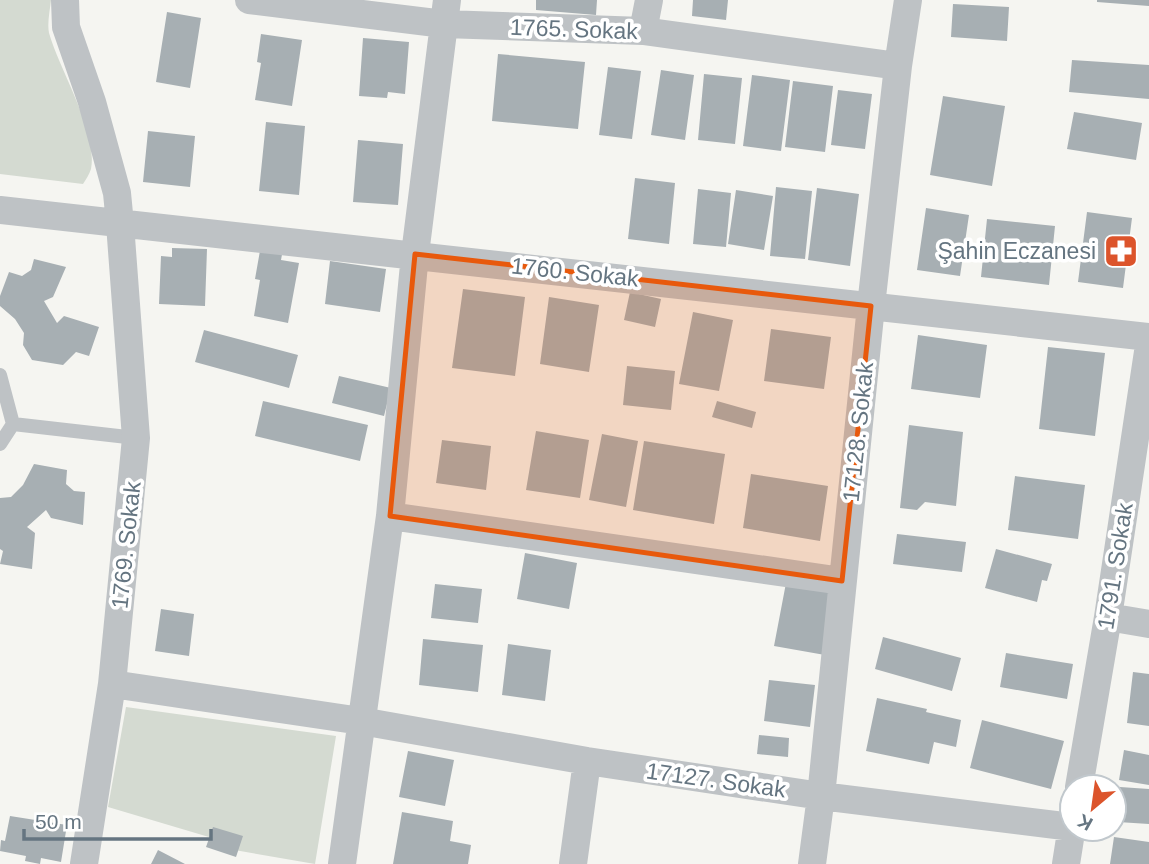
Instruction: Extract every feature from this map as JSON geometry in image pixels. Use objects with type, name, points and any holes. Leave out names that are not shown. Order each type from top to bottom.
[{"type":"street","name":"1769. Sokak","points":[[65,0],[66,27],[92,102],[117,193],[136,438],[112,684],[84,864]]},
{"type":"street","name":"1765. Sokak","points":[[249,0],[445,12],[643,31],[898,66]]},
{"type":"street","points":[[643,31],[649,0]]},
{"type":"street","name":"17128. Sokak","points":[[811,864],[821,796],[871,306],[908,0]]},
{"type":"street","points":[[342,864],[390,516],[415,254],[445,12]]},
{"type":"street","name":"1760. Sokak","points":[[0,210],[1149,337]]},
{"type":"street","name":"1791. Sokak","points":[[1081,773],[1149,345]]},
{"type":"street","points":[[390,516],[842,581]]},
{"type":"street","points":[[1108,617],[1149,624]]},
{"type":"street","name":"17127. Sokak","points":[[112,684],[361,721],[587,761],[821,796],[1058,825]]},
{"type":"street","points":[[573,864],[587,761]]},
{"type":"street","points":[[1066,864],[1069,843]]},
{"type":"lane","points":[[0,375],[13,424],[0,444]]},
{"type":"lane","points":[[13,424],[136,438]]},
{"type":"highlighted area","points":[[415,254],[871,306],[842,581],[390,516]]},
{"type":"shaded area","points":[[0,0],[51,0],[49,33],[84,120],[92,154],[91,169],[83,184],[0,174]]},
{"type":"shaded area","points":[[126,707],[336,736],[315,864],[223,848],[219,840],[108,807]]},
{"type":"building","points":[[536,0],[597,0],[596,15],[536,10]]},
{"type":"building","points":[[693,0],[728,0],[726,20],[692,16]]},
{"type":"building","points":[[1149,0],[1149,6],[1097,2]]},
{"type":"building","points":[[953,4],[1009,7],[1007,41],[951,37]]},
{"type":"building","points":[[167,12],[201,18],[190,88],[156,82]]},
{"type":"building","points":[[261,34],[302,40],[292,106],[255,100],[261,63],[257,62]]},
{"type":"building","points":[[363,38],[409,42],[405,94],[388,92],[387,98],[359,96]]},
{"type":"building","points":[[498,54],[585,62],[578,129],[492,121]]},
{"type":"building","points":[[1072,60],[1149,65],[1149,99],[1069,92]]},
{"type":"building","points":[[608,67],[641,71],[632,139],[599,135]]},
{"type":"building","points":[[661,70],[694,75],[685,140],[651,135]]},
{"type":"building","points":[[704,74],[742,78],[735,144],[698,140]]},
{"type":"building","points":[[752,75],[790,80],[781,151],[743,146]]},
{"type":"building","points":[[793,81],[833,86],[825,152],[785,147]]},
{"type":"building","points":[[838,90],[872,94],[865,149],[831,145]]},
{"type":"building","points":[[943,96],[1005,106],[992,186],[930,175]]},
{"type":"building","points":[[1074,112],[1142,123],[1136,160],[1067,149]]},
{"type":"building","points":[[266,122],[305,126],[299,195],[259,191]]},
{"type":"building","points":[[148,131],[195,136],[190,187],[143,182]]},
{"type":"building","points":[[358,140],[403,144],[398,205],[353,202]]},
{"type":"building","points":[[635,178],[675,183],[669,244],[628,239]]},
{"type":"building","points":[[776,187],[812,191],[805,259],[770,256]]},
{"type":"building","points":[[817,188],[859,194],[850,266],[808,260]]},
{"type":"building","points":[[698,189],[731,193],[726,247],[693,244]]},
{"type":"building","points":[[736,190],[773,196],[764,250],[728,244]]},
{"type":"building","points":[[926,208],[969,215],[960,276],[917,270]]},
{"type":"building","points":[[1087,212],[1132,218],[1123,288],[1078,282]]},
{"type":"building","points":[[987,219],[1055,226],[1049,285],[981,277]]},
{"type":"building","points":[[261,245],[283,249],[281,260],[299,263],[288,323],[254,316],[260,280],[255,279]]},
{"type":"building","points":[[172,248],[207,249],[205,306],[159,304],[161,256],[172,257]]},
{"type":"building","points":[[34,259],[66,267],[53,297],[44,301],[57,323],[64,316],[99,327],[89,356],[76,352],[63,365],[32,360],[23,345],[24,333],[15,319],[0,306],[0,296],[9,272],[22,276],[31,270]]},
{"type":"building","points":[[330,261],[386,269],[380,312],[325,304]]},
{"type":"building","points":[[463,289],[525,297],[515,376],[452,368]]},
{"type":"building","points":[[630,292],[661,299],[655,327],[624,320]]},
{"type":"building","points":[[549,297],[599,305],[589,372],[540,364]]},
{"type":"building","points":[[693,312],[733,320],[719,391],[679,384]]},
{"type":"building","points":[[771,329],[831,337],[824,389],[764,381]]},
{"type":"building","points":[[204,330],[298,355],[289,388],[195,362]]},
{"type":"building","points":[[918,335],[987,345],[980,398],[911,389]]},
{"type":"building","points":[[1048,347],[1105,353],[1095,436],[1039,429]]},
{"type":"building","points":[[627,366],[675,371],[671,410],[623,405]]},
{"type":"building","points":[[339,376],[391,388],[384,416],[332,403]]},
{"type":"building","points":[[263,401],[368,425],[360,461],[255,436]]},
{"type":"building","points":[[717,401],[756,412],[752,428],[712,417]]},
{"type":"building","points":[[909,425],[963,432],[956,506],[925,502],[917,510],[900,508]]},
{"type":"building","points":[[536,431],[589,440],[580,498],[526,490]]},
{"type":"building","points":[[602,434],[638,441],[626,507],[589,500]]},
{"type":"building","points":[[442,440],[491,446],[486,490],[436,483]]},
{"type":"building","points":[[644,441],[725,454],[714,524],[633,510]]},
{"type":"building","points":[[34,464],[67,470],[66,484],[74,491],[85,492],[83,525],[51,518],[46,510],[27,527],[35,533],[32,569],[0,564],[3,551],[0,549],[0,498],[11,497],[23,485]]},
{"type":"building","points":[[751,474],[828,486],[820,541],[743,528]]},
{"type":"building","points":[[1015,476],[1085,485],[1078,539],[1008,530]]},
{"type":"building","points":[[897,534],[966,542],[962,572],[893,564]]},
{"type":"building","points":[[996,549],[1052,564],[1047,581],[1042,580],[1037,602],[985,588]]},
{"type":"building","points":[[525,553],[577,563],[569,609],[517,599]]},
{"type":"building","points":[[786,583],[837,592],[825,655],[774,646]]},
{"type":"building","points":[[435,584],[482,589],[478,623],[431,618]]},
{"type":"building","points":[[161,609],[194,614],[189,656],[155,651]]},
{"type":"building","points":[[883,637],[961,658],[952,691],[875,669]]},
{"type":"building","points":[[423,639],[483,645],[478,692],[419,685]]},
{"type":"building","points":[[508,644],[551,650],[545,701],[502,695]]},
{"type":"building","points":[[1006,653],[1073,664],[1067,699],[1000,687]]},
{"type":"building","points":[[1133,672],[1149,674],[1149,726],[1127,723]]},
{"type":"building","points":[[769,680],[815,685],[810,727],[764,721]]},
{"type":"building","points":[[877,698],[961,720],[956,747],[934,742],[929,764],[866,751]]},
{"type":"building","points":[[982,720],[1064,741],[1051,789],[970,768]]},
{"type":"building","points":[[759,735],[789,738],[788,757],[757,754]]},
{"type":"building","points":[[1124,750],[1149,755],[1149,785],[1128,782],[1128,773],[1120,773]]},
{"type":"building","points":[[408,751],[454,760],[445,806],[399,797]]},
{"type":"building","points":[[1128,788],[1149,789],[1149,824],[1128,823]]},
{"type":"building","points":[[402,812],[453,821],[450,841],[471,845],[468,864],[393,864]]},
{"type":"building","points":[[10,816],[67,825],[61,862],[41,858],[40,864],[25,861],[26,856],[0,851]]},
{"type":"building","points":[[213,827],[243,836],[236,857],[206,847]]},
{"type":"building","points":[[1128,839],[1149,842],[1149,864],[1110,864],[1113,843],[1128,843]]},
{"type":"building","points":[[158,850],[185,864],[151,864]]},
{"type":"place","name":"Şahin Eczanesi","points":[[1121,251]]}]
